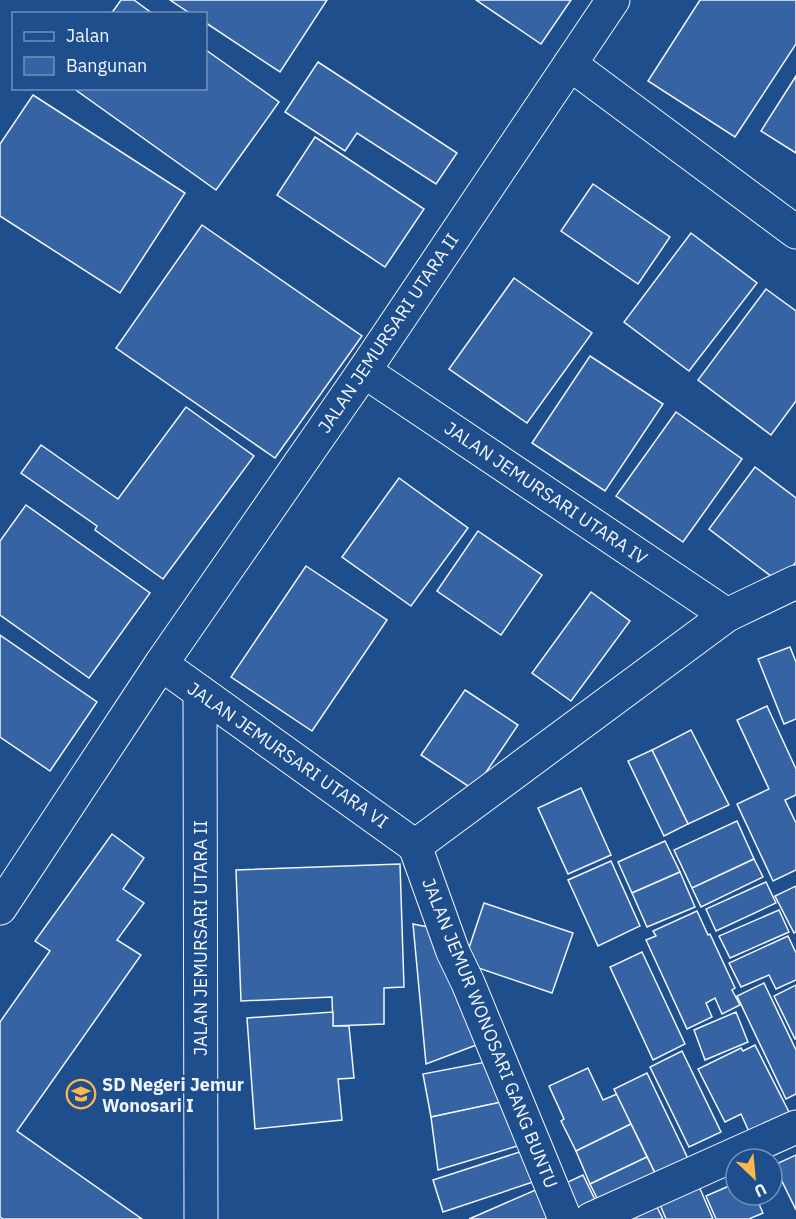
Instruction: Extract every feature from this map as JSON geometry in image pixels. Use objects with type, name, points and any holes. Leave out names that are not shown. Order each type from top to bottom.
[{"type":"street","name":"JALAN JEMURSARI UTARA II","points":[[0,908],[161,664],[364,371],[613,0]]},
{"type":"street","points":[[570,64],[796,232]]},
{"type":"street","name":"JALAN JEMURSARI UTARA IV","points":[[364,371],[727,615]]},
{"type":"street","points":[[416,846],[727,615],[796,582]]},
{"type":"street","name":"JALAN JEMURSARI UTARA VI","points":[[161,664],[416,846]]},
{"type":"street","name":"JALAN JEMURSARI UTARA II","points":[[200,692],[201,1219]]},
{"type":"street","name":"JALAN JEMUR WONOSARI GANG BUNTU","points":[[416,846],[453,952],[473,993],[566,1219]]},
{"type":"street","points":[[591,1219],[796,1128]]},
{"type":"building","points":[[121,0],[134,0],[150,12],[112,12]]},
{"type":"building","points":[[170,0],[327,0],[280,72],[207,24],[207,12],[188,12]]},
{"type":"building","points":[[476,0],[571,0],[541,44]]},
{"type":"building","points":[[700,0],[796,0],[796,44],[735,137],[648,81]]},
{"type":"building","points":[[207,51],[279,102],[216,190],[76,90],[207,90]]},
{"type":"building","points":[[318,62],[457,153],[436,184],[357,133],[345,151],[285,112]]},
{"type":"building","points":[[796,76],[796,153],[761,131]]},
{"type":"building","points":[[33,95],[185,193],[120,293],[0,216],[0,144]]},
{"type":"building","points":[[315,137],[424,209],[385,267],[277,195]]},
{"type":"building","points":[[593,184],[670,237],[638,284],[561,231]]},
{"type":"building","points":[[202,225],[362,336],[275,458],[116,348]]},
{"type":"building","points":[[691,233],[757,283],[689,371],[624,322]]},
{"type":"building","points":[[514,278],[592,333],[527,423],[449,369]]},
{"type":"building","points":[[766,289],[796,311],[796,401],[771,435],[698,380]]},
{"type":"building","points":[[590,356],[663,404],[605,491],[532,443]]},
{"type":"building","points":[[186,407],[254,456],[163,579],[95,530],[97,526],[21,473],[41,445],[118,499]]},
{"type":"building","points":[[676,412],[742,459],[683,542],[616,496]]},
{"type":"building","points":[[755,467],[796,498],[796,562],[780,583],[709,529]]},
{"type":"building","points":[[399,478],[468,528],[411,606],[342,557]]},
{"type":"building","points":[[26,505],[150,593],[89,678],[0,615],[0,541]]},
{"type":"building","points":[[478,531],[542,575],[501,635],[437,591]]},
{"type":"building","points":[[306,566],[387,620],[312,731],[231,677]]},
{"type":"building","points":[[591,592],[630,621],[571,701],[532,673]]},
{"type":"building","points":[[0,635],[97,702],[50,771],[0,737]]},
{"type":"building","points":[[790,647],[796,662],[796,719],[784,724],[758,659]]},
{"type":"building","points":[[465,690],[518,725],[474,790],[421,755]]},
{"type":"building","points":[[767,706],[796,769],[796,795],[785,800],[796,823],[796,870],[773,881],[737,804],[769,789],[737,720]]},
{"type":"building","points":[[691,730],[729,805],[688,824],[652,750]]},
{"type":"building","points":[[652,750],[688,824],[664,836],[628,761]]},
{"type":"building","points":[[581,788],[611,855],[568,874],[538,808]]},
{"type":"building","points":[[737,821],[754,859],[692,888],[674,850]]},
{"type":"building","points":[[112,834],[144,858],[123,889],[144,903],[117,940],[141,955],[17,1131],[142,1219],[3,1219],[0,1217],[0,1022],[50,951],[35,941]]},
{"type":"building","points":[[665,841],[680,872],[632,893],[618,862]]},
{"type":"building","points":[[754,859],[763,877],[701,907],[692,888]]},
{"type":"building","points":[[611,861],[640,926],[598,946],[568,880]]},
{"type":"building","points":[[400,864],[404,987],[384,988],[384,1024],[333,1026],[332,997],[241,1001],[236,870]]},
{"type":"building","points":[[680,872],[695,907],[647,927],[632,893]]},
{"type":"building","points":[[766,882],[776,903],[716,931],[706,909]]},
{"type":"building","points":[[796,886],[796,932],[794,933],[775,896]]},
{"type":"building","points":[[484,903],[573,933],[552,993],[464,963]]},
{"type":"building","points":[[779,910],[789,932],[730,958],[719,936]]},
{"type":"building","points":[[697,911],[735,988],[732,990],[740,1005],[722,1014],[715,998],[706,1003],[712,1017],[687,1029],[646,940],[656,936],[653,931]]},
{"type":"building","points":[[413,924],[443,930],[479,1044],[426,1064]]},
{"type":"building","points":[[788,936],[796,953],[796,980],[776,989],[769,975],[741,987],[729,963]]},
{"type":"building","points":[[642,952],[685,1044],[653,1060],[610,967]]},
{"type":"building","points":[[764,983],[796,1050],[796,1094],[786,1099],[737,996]]},
{"type":"building","points":[[796,985],[796,1039],[795,1039],[774,996]]},
{"type":"building","points":[[333,1012],[333,1026],[349,1026],[354,1078],[338,1079],[342,1120],[255,1129],[247,1018]]},
{"type":"building","points":[[736,1012],[748,1042],[705,1060],[694,1030]]},
{"type":"building","points":[[755,1045],[791,1116],[751,1136],[741,1114],[725,1122],[698,1069],[741,1048],[743,1051]]},
{"type":"building","points":[[682,1051],[721,1132],[689,1147],[650,1067]]},
{"type":"building","points":[[496,1060],[506,1101],[431,1117],[423,1074]]},
{"type":"building","points":[[588,1068],[603,1100],[617,1094],[631,1124],[576,1151],[561,1121],[564,1119],[549,1086]]},
{"type":"building","points":[[647,1073],[691,1165],[659,1181],[614,1089]]},
{"type":"building","points":[[506,1101],[524,1144],[438,1170],[431,1117]]},
{"type":"building","points":[[631,1124],[647,1157],[590,1184],[576,1151]]},
{"type":"building","points":[[529,1149],[539,1180],[443,1212],[433,1180]]},
{"type":"building","points":[[796,1155],[796,1210],[784,1185],[784,1160]]},
{"type":"building","points":[[647,1157],[659,1181],[602,1208],[590,1184]]},
{"type":"building","points":[[583,1175],[598,1206],[572,1218],[557,1187]]},
{"type":"building","points":[[698,1184],[713,1219],[666,1219],[658,1200]]},
{"type":"building","points":[[547,1185],[562,1219],[469,1219]]},
{"type":"building","points":[[724,1188],[724,1207],[760,1207],[763,1213],[749,1219],[716,1219],[706,1196]]},
{"type":"building","points":[[655,1203],[663,1219],[628,1219]]},
{"type":"place","name":"SD Negeri Jemur Wonosari I","points":[[81,1094]]}]
